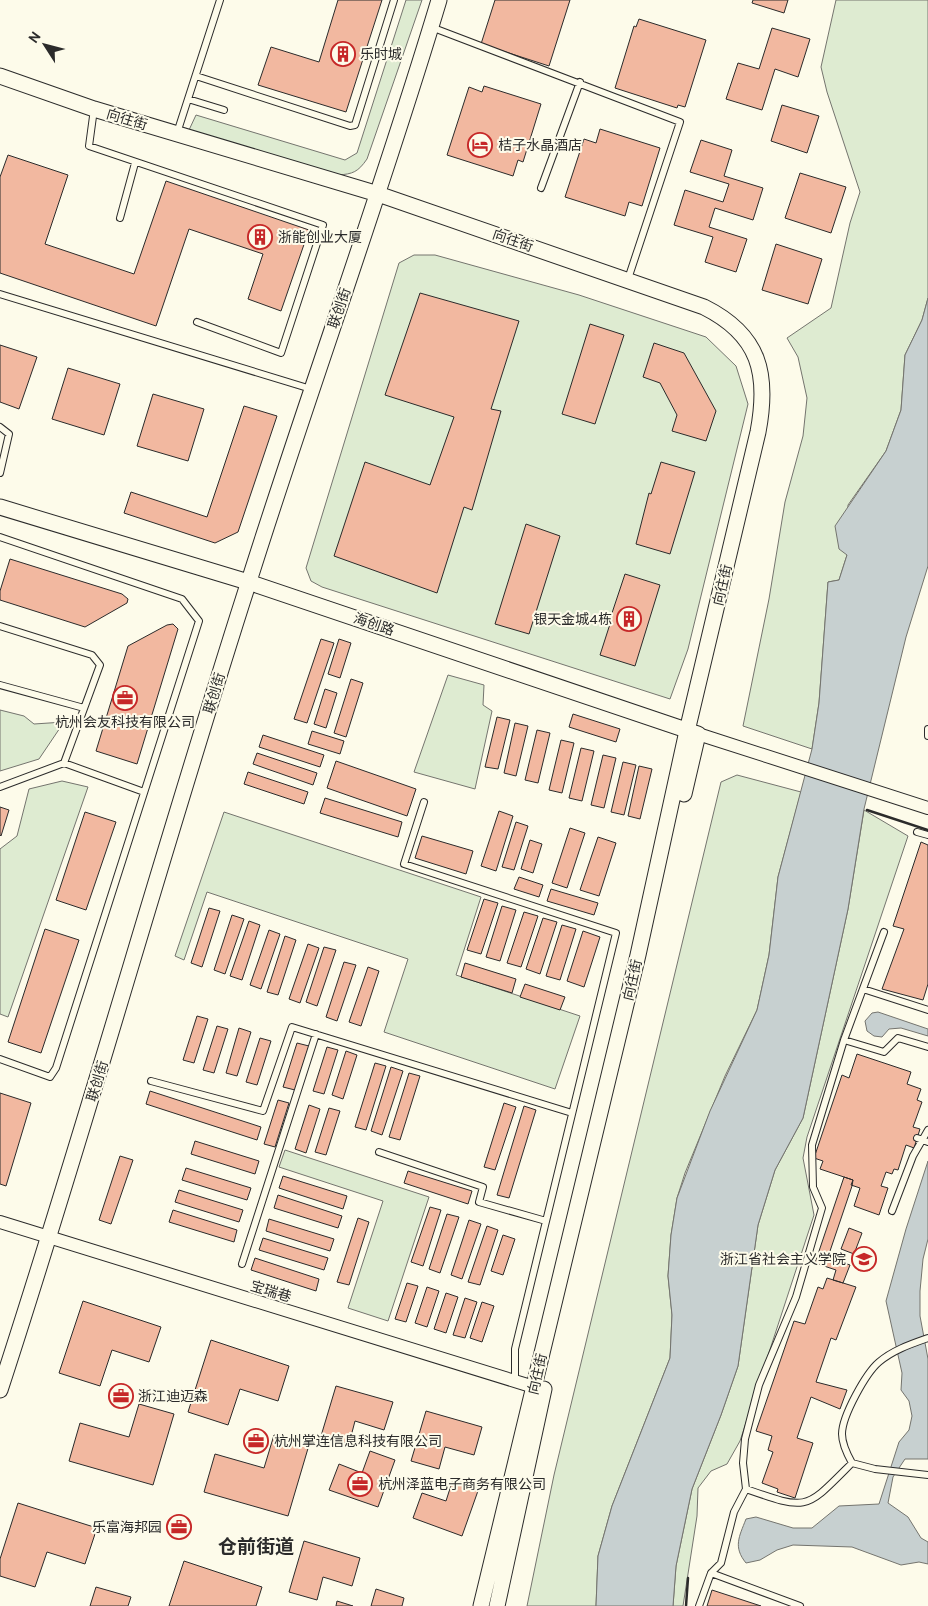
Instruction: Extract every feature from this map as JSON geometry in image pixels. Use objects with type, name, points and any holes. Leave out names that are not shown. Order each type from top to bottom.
[{"type":"street","name":"联创街","points":[[0,1390],[50,1238],[248,582],[311,388],[378,194],[439,0]]},
{"type":"street","name":"向往街","points":[[0,76],[94,109],[378,194],[704,306],[727,320],[752,349],[760,368],[764,388],[758,432],[693,733],[544,1387],[497,1606]]},
{"type":"street","name":"海创路","points":[[0,507],[248,582],[693,733],[928,808]]},
{"type":"street","name":"向往街","points":[[481,1606],[635,964],[693,733]]},
{"type":"street","name":"宝瑞巷","points":[[0,1222],[515,1383],[534,1387]]},
{"type":"lane","points":[[177,134],[220,0]]},
{"type":"lane","points":[[196,76],[350,126],[355,125],[394,0]]},
{"type":"lane","points":[[431,27],[580,82],[680,122],[628,279]]},
{"type":"lane","points":[[542,188],[580,82]]},
{"type":"lane","points":[[188,99],[224,110]]},
{"type":"lane","points":[[94,109],[89,146],[324,225],[281,353],[197,322]]},
{"type":"lane","points":[[120,218],[136,163]]},
{"type":"lane","points":[[0,294],[311,388]]},
{"type":"lane","points":[[0,427],[9,434],[0,472]]},
{"type":"lane","points":[[0,537],[182,600],[199,621],[56,1068],[50,1076],[0,1059]]},
{"type":"lane","points":[[0,626],[92,655],[100,665],[64,764]]},
{"type":"lane","points":[[0,684],[84,708]]},
{"type":"lane","points":[[928,729],[928,736]]},
{"type":"lane","points":[[0,787],[64,764],[144,792]]},
{"type":"lane","points":[[424,802],[404,864],[616,933],[514,1349],[515,1383]]},
{"type":"lane","points":[[917,832],[928,835]]},
{"type":"lane","points":[[699,1606],[711,1573],[721,1564],[734,1512],[746,1489],[743,1463],[745,1438],[759,1385],[796,1297],[822,1208],[814,1186],[811,1168],[812,1145],[844,1040],[884,932]]},
{"type":"lane","points":[[863,989],[928,1010]]},
{"type":"lane","points":[[151,1081],[263,1111],[292,1027],[572,1114]]},
{"type":"lane","points":[[242,1264],[316,1034]]},
{"type":"lane","points":[[844,1040],[884,1052],[898,1038],[928,1047]]},
{"type":"lane","points":[[892,1211],[913,1156],[928,1130]]},
{"type":"lane","points":[[379,1152],[483,1186],[479,1202],[546,1221]]},
{"type":"lane","points":[[928,1338],[894,1351],[878,1362],[852,1402],[842,1433],[846,1453],[852,1463],[928,1475]]},
{"type":"lane","points":[[746,1489],[787,1503],[804,1504],[820,1495],[852,1463]]},
{"type":"lane","points":[[711,1573],[800,1606]]},
{"type":"green space","points":[[406,0],[422,0],[367,159],[355,172],[338,175],[189,130],[196,115],[345,160],[357,153]]},
{"type":"green space","points":[[836,0],[928,0],[928,298],[922,320],[905,355],[901,410],[886,451],[848,505],[847,555],[839,580],[828,582],[819,703],[812,749],[743,726],[769,599],[785,502],[803,436],[807,398],[798,357],[787,338],[831,308],[850,223],[860,192],[827,92],[821,67]]},
{"type":"green space","points":[[414,255],[435,255],[579,295],[706,337],[736,366],[748,404],[688,649],[670,699],[322,587],[311,581],[306,568],[399,263]]},
{"type":"green space","points":[[448,675],[484,685],[483,705],[492,711],[475,789],[414,772]]},
{"type":"green space","points":[[0,710],[24,716],[34,724],[64,722],[39,759],[0,771]]},
{"type":"green space","points":[[737,775],[801,792],[778,877],[769,955],[757,1010],[725,1076],[685,1173],[677,1198],[671,1235],[668,1276],[672,1315],[670,1358],[612,1506],[598,1556],[596,1606],[527,1606],[554,1475],[721,782]]},
{"type":"green space","points":[[62,781],[88,787],[8,1017],[0,1014],[0,849],[17,836],[29,789]]},
{"type":"green space","points":[[864,810],[908,836],[807,1137],[803,1158],[814,1215],[740,1441],[727,1464],[711,1471],[698,1488],[697,1516],[683,1606],[673,1606],[676,1566],[692,1489],[738,1366],[758,1225],[775,1170],[803,1118],[848,909]]},
{"type":"green space","points":[[224,812],[481,897],[456,975],[580,1016],[555,1089],[384,1032],[408,959],[207,892],[184,960],[175,956]]},
{"type":"green space","points":[[285,1150],[429,1197],[388,1321],[348,1308],[383,1201],[279,1167]]},
{"type":"shaded area","points":[[928,298],[928,566],[906,637],[864,809],[848,909],[803,1118],[775,1170],[758,1225],[738,1366],[692,1489],[676,1566],[673,1606],[596,1606],[598,1556],[612,1506],[670,1358],[672,1315],[668,1276],[671,1235],[677,1198],[710,1111],[757,1010],[769,955],[778,877],[812,749],[819,703],[828,582],[839,580],[847,555],[839,549],[835,526],[886,451],[901,410],[905,355],[922,320]]},
{"type":"shaded area","points":[[878,1012],[928,1029],[928,1036],[901,1028],[889,1029],[882,1037],[874,1036],[867,1031],[865,1021],[872,1013]]},
{"type":"shaded area","points":[[928,1161],[928,1239],[923,1259],[920,1316],[928,1359],[928,1459],[905,1459],[893,1477],[888,1503],[908,1517],[921,1538],[928,1542],[928,1564],[919,1562],[901,1565],[852,1547],[793,1545],[777,1550],[760,1560],[746,1563],[738,1547],[739,1537],[746,1519],[756,1517],[793,1528],[812,1528],[839,1506],[879,1504],[899,1442],[909,1430],[912,1416],[909,1401],[901,1390],[902,1373],[886,1301],[906,1229]]},
{"type":"building","name":"乐时城","points":[[338,0],[382,0],[346,112],[258,85],[271,47],[319,62]]},
{"type":"building","points":[[495,0],[570,0],[549,66],[481,44]]},
{"type":"building","points":[[753,0],[788,0],[784,13],[752,3]]},
{"type":"building","points":[[639,19],[706,40],[685,107],[678,105],[677,108],[615,88],[634,26],[636,27]]},
{"type":"building","points":[[772,28],[810,39],[798,77],[775,69],[762,110],[726,99],[738,63],[759,69]]},
{"type":"building","points":[[484,86],[541,104],[523,162],[518,160],[513,176],[447,155],[469,87],[482,92]]},
{"type":"building","points":[[782,105],[819,116],[807,153],[771,141]]},
{"type":"building","points":[[600,129],[660,148],[642,206],[629,202],[625,216],[565,197],[584,139],[596,143]]},
{"type":"building","points":[[701,140],[732,150],[724,176],[763,188],[753,220],[715,208],[709,227],[747,239],[736,272],[705,262],[713,237],[674,225],[685,190],[723,202],[729,184],[690,172]]},
{"type":"building","name":"浙能创业大厦","points":[[8,155],[68,175],[45,244],[134,274],[166,181],[309,230],[281,311],[248,299],[263,254],[189,229],[156,326],[0,273],[0,177]]},
{"type":"building","points":[[800,173],[846,187],[831,233],[785,218]]},
{"type":"building","points":[[776,244],[822,259],[808,304],[762,290]]},
{"type":"building","points":[[420,293],[519,321],[491,409],[501,411],[472,510],[464,507],[437,593],[334,556],[365,462],[430,485],[454,417],[385,395]]},
{"type":"building","points":[[590,324],[624,335],[595,424],[562,414]]},
{"type":"building","points":[[654,343],[684,353],[716,411],[706,441],[672,431],[677,415],[660,383],[643,377]]},
{"type":"building","points":[[0,345],[37,357],[19,409],[0,402]]},
{"type":"building","points":[[68,368],[120,384],[104,435],[52,419]]},
{"type":"building","points":[[153,394],[204,409],[188,461],[137,446]]},
{"type":"building","points":[[244,406],[277,416],[238,532],[215,543],[124,513],[131,492],[207,517]]},
{"type":"building","points":[[661,462],[695,472],[670,554],[636,544],[649,493],[651,494]]},
{"type":"building","points":[[526,524],[560,536],[529,634],[495,624]]},
{"type":"building","points":[[10,559],[122,594],[128,599],[127,603],[85,627],[0,600],[0,591]]},
{"type":"building","name":"银天金城4栋","points":[[625,574],[660,585],[635,666],[600,655],[610,624],[607,622],[611,616]]},
{"type":"building","points":[[173,624],[178,629],[137,764],[96,751],[128,646],[167,625]]},
{"type":"building","points":[[321,639],[334,643],[307,723],[294,719]]},
{"type":"building","points":[[339,639],[351,643],[340,678],[328,674]]},
{"type":"building","points":[[351,679],[363,683],[346,737],[334,733]]},
{"type":"building","points":[[325,689],[337,693],[326,728],[314,724]]},
{"type":"building","points":[[573,714],[620,729],[616,742],[569,727]]},
{"type":"building","points":[[497,717],[510,720],[498,769],[485,767]]},
{"type":"building","points":[[515,723],[528,726],[516,776],[504,773]]},
{"type":"building","points":[[537,730],[550,733],[538,783],[525,780]]},
{"type":"building","points":[[312,731],[344,741],[340,754],[308,744]]},
{"type":"building","points":[[263,735],[324,755],[320,767],[259,747]]},
{"type":"building","points":[[561,740],[574,743],[562,793],[549,790]]},
{"type":"building","points":[[581,748],[594,751],[582,801],[569,798]]},
{"type":"building","points":[[257,753],[317,773],[313,785],[253,764]]},
{"type":"building","points":[[603,755],[616,758],[604,808],[591,805]]},
{"type":"building","points":[[336,761],[416,789],[407,816],[327,788]]},
{"type":"building","points":[[623,762],[636,765],[624,815],[611,812]]},
{"type":"building","points":[[639,766],[652,769],[640,819],[628,816]]},
{"type":"building","points":[[248,772],[308,792],[304,804],[244,784]]},
{"type":"building","points":[[325,798],[402,822],[398,837],[320,813]]},
{"type":"building","points":[[0,807],[9,810],[1,836],[0,835]]},
{"type":"building","points":[[499,811],[513,816],[496,871],[481,866]]},
{"type":"building","points":[[85,812],[116,822],[86,910],[56,900]]},
{"type":"building","points":[[516,822],[528,826],[514,870],[502,867]]},
{"type":"building","points":[[570,828],[585,833],[567,888],[552,883]]},
{"type":"building","points":[[422,836],[473,851],[466,874],[415,858]]},
{"type":"building","points":[[598,837],[616,843],[599,896],[580,890]]},
{"type":"building","points":[[530,840],[542,844],[533,873],[521,869]]},
{"type":"building","points":[[921,842],[928,845],[928,984],[923,1000],[882,989],[904,929],[893,926]]},
{"type":"building","points":[[519,877],[543,885],[539,897],[514,889]]},
{"type":"building","points":[[551,889],[598,903],[594,915],[547,901]]},
{"type":"building","points":[[484,899],[498,903],[481,954],[467,950]]},
{"type":"building","points":[[502,906],[516,910],[500,961],[486,957]]},
{"type":"building","points":[[209,908],[220,911],[202,967],[191,963]]},
{"type":"building","points":[[524,912],[538,916],[521,967],[507,963]]},
{"type":"building","points":[[232,915],[244,919],[225,974],[214,970]]},
{"type":"building","points":[[543,918],[557,922],[540,974],[526,969]]},
{"type":"building","points":[[249,921],[260,925],[242,980],[230,976]]},
{"type":"building","points":[[562,925],[576,929],[560,980],[546,976]]},
{"type":"building","points":[[45,929],[79,940],[41,1053],[8,1042]]},
{"type":"building","points":[[269,930],[280,934],[261,989],[250,985]]},
{"type":"building","points":[[583,931],[600,937],[584,987],[567,981]]},
{"type":"building","points":[[285,936],[296,940],[278,995],[267,992]]},
{"type":"building","points":[[308,944],[319,948],[300,1003],[289,999]]},
{"type":"building","points":[[324,947],[336,950],[317,1006],[306,1002]]},
{"type":"building","points":[[344,962],[356,965],[337,1021],[326,1017]]},
{"type":"building","points":[[465,963],[516,979],[512,993],[461,977]]},
{"type":"building","points":[[368,967],[379,971],[361,1026],[349,1022]]},
{"type":"building","points":[[525,984],[565,997],[560,1010],[520,997]]},
{"type":"building","points":[[197,1016],[208,1019],[194,1063],[183,1060]]},
{"type":"building","points":[[217,1026],[228,1029],[214,1073],[203,1070]]},
{"type":"building","points":[[239,1028],[251,1032],[237,1076],[226,1073]]},
{"type":"building","points":[[260,1038],[271,1041],[257,1085],[246,1082]]},
{"type":"building","points":[[297,1043],[309,1046],[295,1090],[283,1087]]},
{"type":"building","points":[[327,1047],[338,1050],[324,1094],[313,1091]]},
{"type":"building","points":[[346,1051],[357,1055],[343,1099],[332,1095]]},
{"type":"building","points":[[857,1054],[911,1072],[907,1084],[921,1089],[917,1100],[922,1102],[913,1127],[920,1129],[914,1148],[906,1145],[898,1170],[894,1169],[892,1174],[886,1172],[881,1186],[888,1188],[879,1215],[854,1206],[860,1188],[851,1185],[853,1180],[820,1169],[823,1161],[814,1158],[842,1075],[849,1078]]},
{"type":"building","points":[[375,1063],[386,1066],[366,1130],[355,1127]]},
{"type":"building","points":[[391,1067],[403,1071],[382,1135],[371,1131]]},
{"type":"building","points":[[409,1073],[420,1076],[400,1140],[389,1137]]},
{"type":"building","points":[[150,1091],[261,1127],[257,1140],[146,1104]]},
{"type":"building","points":[[0,1093],[31,1103],[6,1186],[0,1184]]},
{"type":"building","points":[[278,1100],[289,1103],[275,1147],[264,1144]]},
{"type":"building","points":[[504,1103],[516,1107],[495,1170],[484,1167]]},
{"type":"building","points":[[309,1105],[320,1109],[306,1153],[295,1149]]},
{"type":"building","points":[[524,1106],[536,1110],[509,1198],[497,1195]]},
{"type":"building","points":[[329,1108],[340,1111],[326,1155],[315,1152]]},
{"type":"building","points":[[195,1141],[259,1161],[255,1174],[191,1154]]},
{"type":"building","points":[[120,1156],[133,1160],[111,1224],[99,1220]]},
{"type":"building","points":[[186,1168],[251,1188],[247,1200],[182,1180]]},
{"type":"building","points":[[408,1171],[472,1191],[468,1204],[404,1183]]},
{"type":"building","points":[[283,1176],[347,1196],[343,1209],[279,1188]]},
{"type":"building","points":[[844,1177],[853,1180],[852,1186],[828,1257],[850,1265],[843,1283],[833,1280],[836,1270],[815,1263]]},
{"type":"building","points":[[179,1190],[243,1210],[239,1222],[175,1202]]},
{"type":"building","points":[[278,1195],[342,1216],[338,1228],[274,1208]]},
{"type":"building","points":[[430,1207],[441,1210],[423,1266],[411,1262]]},
{"type":"building","points":[[173,1210],[237,1230],[234,1242],[169,1222]]},
{"type":"building","points":[[447,1214],[459,1217],[440,1273],[429,1269]]},
{"type":"building","points":[[358,1218],[369,1222],[349,1285],[337,1282]]},
{"type":"building","points":[[269,1219],[334,1239],[330,1251],[266,1231]]},
{"type":"building","points":[[469,1220],[481,1224],[462,1279],[451,1275]]},
{"type":"building","points":[[487,1226],[498,1230],[480,1285],[468,1282]]},
{"type":"building","points":[[849,1228],[862,1233],[854,1254],[841,1249]]},
{"type":"building","points":[[503,1235],[515,1239],[503,1275],[491,1271]]},
{"type":"building","points":[[263,1238],[328,1258],[324,1270],[259,1250]]},
{"type":"building","points":[[255,1258],[319,1279],[316,1291],[251,1270]]},
{"type":"building","points":[[827,1278],[856,1287],[836,1340],[831,1338],[816,1382],[847,1390],[840,1409],[811,1397],[797,1438],[813,1443],[795,1498],[777,1492],[778,1489],[762,1483],[773,1452],[768,1450],[772,1436],[756,1431],[794,1321],[805,1324],[818,1287],[823,1289]]},
{"type":"building","points":[[407,1283],[418,1286],[406,1322],[395,1319]]},
{"type":"building","points":[[427,1287],[439,1291],[427,1327],[415,1323]]},
{"type":"building","points":[[446,1293],[458,1297],[446,1333],[434,1329]]},
{"type":"building","points":[[465,1298],[477,1302],[465,1338],[453,1335]]},
{"type":"building","points":[[83,1301],[161,1327],[149,1362],[112,1350],[100,1386],[59,1373]]},
{"type":"building","points":[[482,1302],[494,1306],[482,1342],[470,1338]]},
{"type":"building","points":[[211,1340],[289,1366],[278,1401],[240,1389],[228,1425],[188,1412]]},
{"type":"building","points":[[336,1386],[393,1402],[384,1430],[355,1421],[349,1444],[321,1436]]},
{"type":"building","points":[[139,1404],[174,1414],[153,1485],[69,1461],[80,1423],[129,1437]]},
{"type":"building","points":[[426,1411],[482,1427],[474,1455],[445,1447],[439,1469],[411,1461]]},
{"type":"building","points":[[274,1435],[309,1445],[288,1516],[204,1492],[215,1454],[264,1468]]},
{"type":"building","points":[[370,1451],[395,1460],[378,1507],[329,1490],[339,1464],[362,1473]]},
{"type":"building","points":[[453,1479],[479,1488],[462,1536],[413,1518],[422,1493],[446,1501]]},
{"type":"building","points":[[18,1503],[97,1528],[85,1564],[47,1552],[35,1587],[0,1576],[0,1559]]},
{"type":"building","points":[[304,1541],[360,1558],[352,1586],[323,1577],[317,1600],[289,1592]]},
{"type":"building","points":[[184,1561],[262,1587],[256,1606],[169,1606]]},
{"type":"building","points":[[96,1587],[131,1597],[128,1606],[90,1606]]},
{"type":"building","points":[[376,1589],[404,1598],[402,1606],[371,1606]]},
{"type":"building","points":[[712,1590],[761,1606],[707,1606]]},
{"type":"building","points":[[337,1601],[353,1606],[336,1606]]},
{"type":"wall","points":[[867,810],[928,830]]},
{"type":"wall","points":[[686,1606],[688,1578]]},
{"type":"place","name":"乐时城","points":[[343,54]]},
{"type":"place","name":"桔子水晶酒店","points":[[480,145]]},
{"type":"place","name":"浙能创业大厦","points":[[260,237]]},
{"type":"place","name":"银天金城4栋","points":[[629,619]]},
{"type":"place","name":"杭州会友科技有限公司","points":[[125,698]]},
{"type":"place","name":"浙江省社会主义学院","points":[[864,1259]]},
{"type":"place","name":"浙江迪迈森","points":[[121,1396]]},
{"type":"place","name":"杭州掌连信息科技有限公司","points":[[256,1441]]},
{"type":"place","name":"杭州泽蓝电子商务有限公司","points":[[360,1484]]},
{"type":"place","name":"乐富海邦园","points":[[179,1527]]},
{"type":"district","name":"仓前街道","points":[[256,1546]]}]
